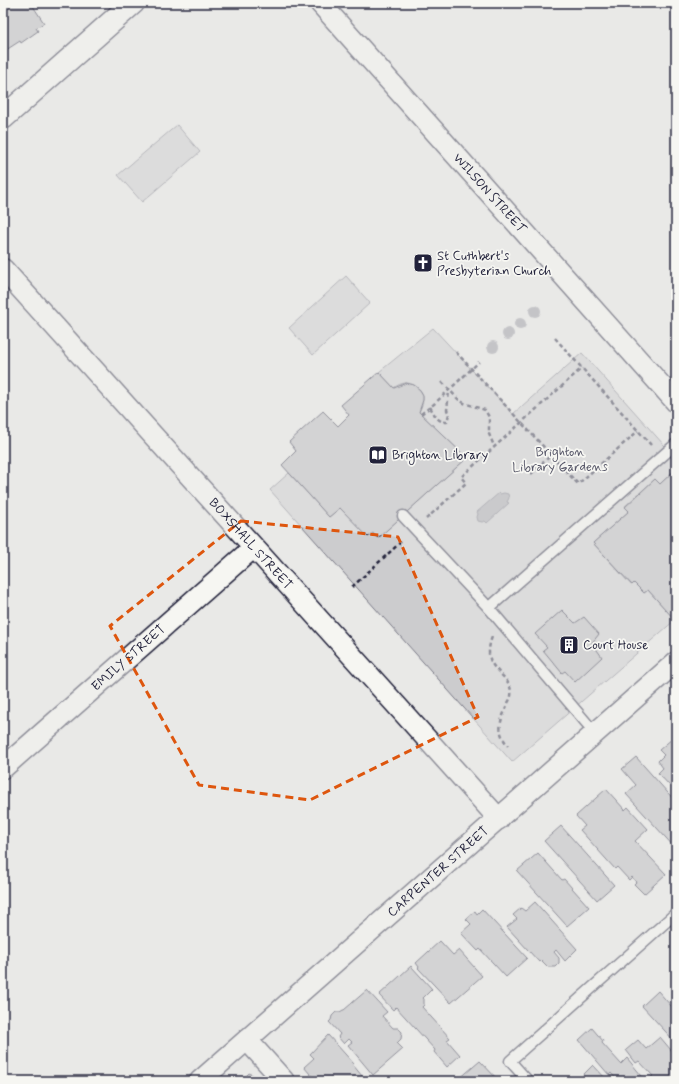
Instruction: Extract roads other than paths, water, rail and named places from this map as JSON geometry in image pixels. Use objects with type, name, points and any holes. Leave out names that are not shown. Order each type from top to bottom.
[{"type":"street","points":[[3,118],[132,3]]},
{"type":"street","name":"WILSON STREET","points":[[320,3],[676,402]]},
{"type":"street","name":"BOXSHALL STREET","points":[[3,269],[499,819]]},
{"type":"street","name":"EMILY STREET","points":[[3,768],[253,548]]},
{"type":"street","name":"CARPENTER STREET","points":[[200,1081],[676,662]]},
{"type":"street","points":[[247,1040],[284,1081]]},
{"type":"lane","points":[[489,608],[676,444]]},
{"type":"lane","points":[[402,516],[489,608],[596,733]]},
{"type":"lane","points":[[528,1081],[510,1061],[676,913]]},
{"type":"place","name":"St Cuthbert's Presbyterian Church","points":[[423,263]]},
{"type":"place","name":"Brighton Library","points":[[378,455]]},
{"type":"place","name":"Court House","points":[[569,645]]},
{"type":"park label","name":"Brighton Library Gardens","points":[[560,460]]}]
